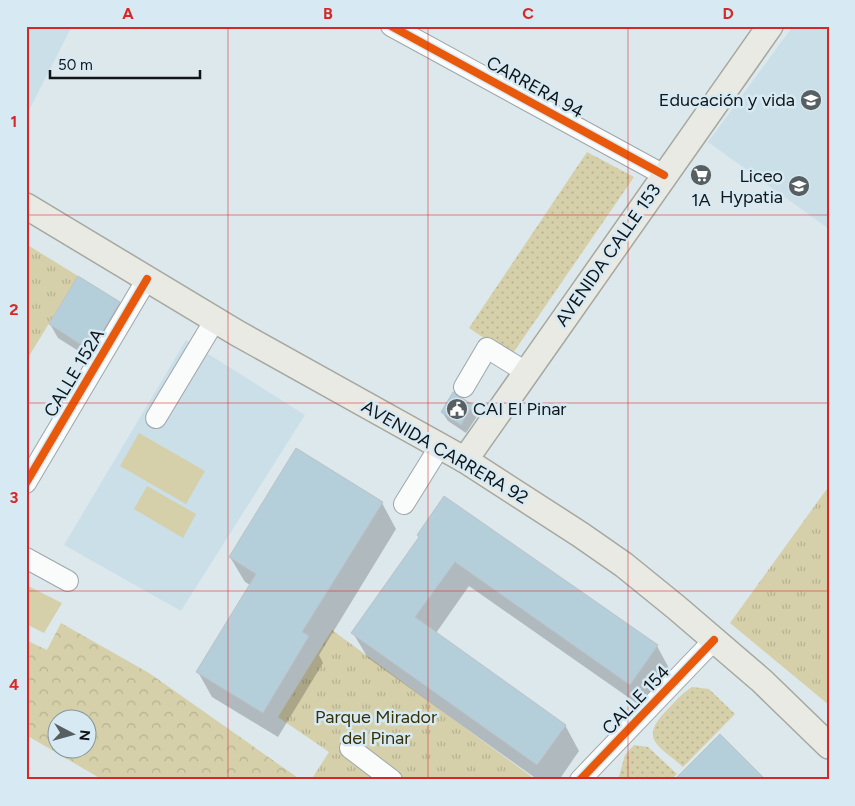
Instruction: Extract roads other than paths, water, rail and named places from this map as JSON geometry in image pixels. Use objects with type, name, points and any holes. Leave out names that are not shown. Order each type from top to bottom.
[{"type":"main road","name":"AVENIDA CALLE 153","points":[[465,460],[770,26]]},
{"type":"main road","name":"AVENIDA CARRERA 92","points":[[26,206],[215,320],[465,460],[624,565],[768,687],[829,746]]},
{"type":"street","name":"CARRERA 94","points":[[391,26],[664,175]]},
{"type":"street","name":"CALLE 152A","points":[[26,482],[147,279]]},
{"type":"street","points":[[156,418],[215,320]]},
{"type":"street","points":[[464,386],[488,348],[526,372]]},
{"type":"street","points":[[404,504],[440,446]]},
{"type":"street","points":[[26,558],[68,581]]},
{"type":"street","name":"CALLE 154","points":[[580,780],[714,640]]},
{"type":"street","points":[[350,748],[392,780]]},
{"type":"place","name":"Educación y vida","points":[[811,100]]},
{"type":"place","name":"1A","points":[[701,175]]},
{"type":"place","name":"Liceo Hypatia","points":[[799,186]]},
{"type":"place","name":"CAI El Pinar","points":[[457,409]]},
{"type":"park label","name":"Parque Mirador del Pinar","points":[[376,728]]}]
